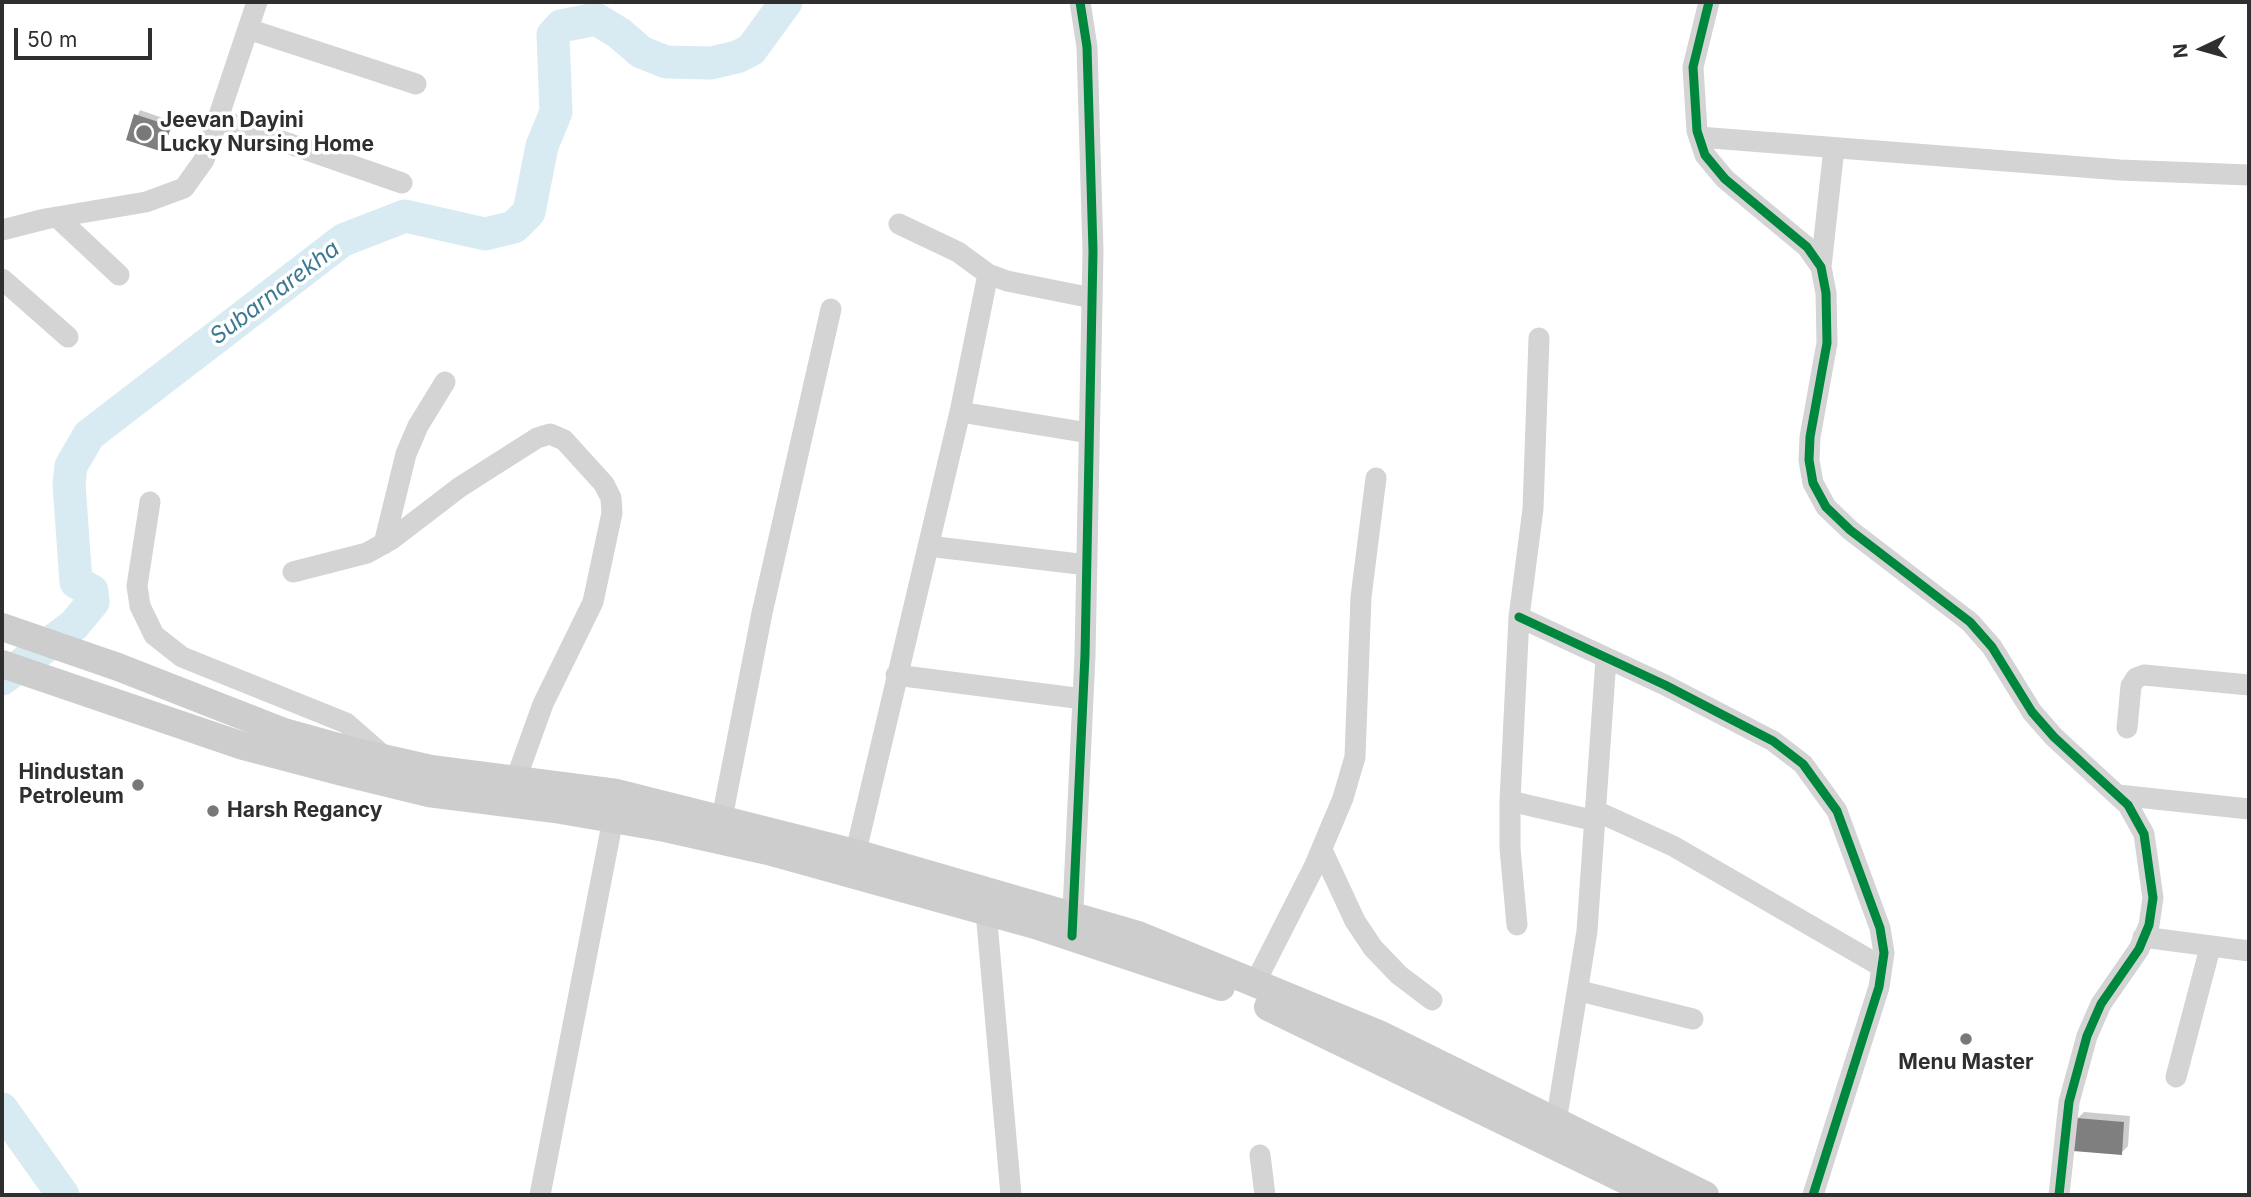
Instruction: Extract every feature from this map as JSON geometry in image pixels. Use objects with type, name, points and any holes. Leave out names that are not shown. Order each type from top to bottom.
[{"type":"main road","points":[[2,627],[118,667],[284,732],[388,761],[617,793],[722,818],[986,911],[1174,947],[1381,1035],[1656,1195]]},
{"type":"main road","points":[[2,664],[243,746],[428,793],[613,819],[768,851],[853,863],[1073,926],[1247,997],[1551,1132],[1704,1195]]},
{"type":"street","points":[[2,230],[57,217],[146,202],[184,188],[204,160],[257,2]]},
{"type":"street","points":[[1073,926],[1083,699],[1092,298],[1087,47],[1080,2]]},
{"type":"street","points":[[1709,2],[1693,67],[1699,137],[1705,155],[1725,179],[1807,247],[1821,267]]},
{"type":"street","points":[[248,29],[416,84]]},
{"type":"street","points":[[218,120],[402,183]]},
{"type":"street","points":[[1699,137],[2120,170],[2249,175]]},
{"type":"street","points":[[1834,148],[1821,267],[1826,293],[1827,343],[1809,460],[1813,482],[1826,507],[1850,530],[1970,622],[1992,647],[2032,712],[2054,737],[2128,805],[2144,834],[2153,898],[2144,937],[2101,1004],[2087,1036],[2068,1102],[2059,1195]]},
{"type":"street","points":[[57,217],[119,275]]},
{"type":"street","points":[[899,224],[958,252],[988,274],[1007,281],[1092,298]]},
{"type":"street","points":[[853,863],[960,412],[988,274]]},
{"type":"street","points":[[2,279],[68,337]]},
{"type":"street","points":[[722,818],[762,613],[831,309]]},
{"type":"street","points":[[1517,925],[1510,848],[1510,801],[1519,617],[1533,509],[1539,338]]},
{"type":"street","points":[[384,544],[406,454],[418,425],[446,382]]},
{"type":"street","points":[[960,412],[1089,433]]},
{"type":"street","points":[[293,572],[343,561],[384,544],[460,487],[544,434],[558,436],[564,440],[604,484],[611,498],[612,513],[602,574],[583,628],[543,704],[516,779]]},
{"type":"street","points":[[1256,981],[1321,850],[1343,798],[1355,757],[1362,597],[1376,478]]},
{"type":"street","points":[[150,502],[137,586],[140,606],[154,635],[182,657],[346,723],[428,793]]},
{"type":"street","points":[[928,546],[1087,565]]},
{"type":"street","points":[[1519,617],[1665,685],[1773,741],[1803,764],[1821,785],[1842,823],[1880,928],[1884,953],[1880,987],[1813,1195]]},
{"type":"street","points":[[1551,1132],[1580,991],[1596,816],[1606,659]]},
{"type":"street","points":[[896,675],[1083,699]]},
{"type":"street","points":[[2127,728],[2132,686],[2136,678],[2144,675],[2249,685]]},
{"type":"street","points":[[2118,795],[2249,809]]},
{"type":"street","points":[[1510,801],[1596,816],[1673,846],[1882,967]]},
{"type":"street","points":[[540,1195],[613,819]]},
{"type":"street","points":[[1321,850],[1355,921],[1373,948],[1399,975],[1432,1000]]},
{"type":"street","points":[[986,911],[1011,1195]]},
{"type":"street","points":[[2144,937],[2210,948],[2249,951]]},
{"type":"street","points":[[2176,1077],[2210,948]]},
{"type":"street","points":[[1580,991],[1693,1019]]},
{"type":"street","points":[[1260,1155],[1265,1195]]},
{"type":"building","points":[[134,114],[171,126],[163,152],[126,140]]},
{"type":"building","points":[[2076,1118],[2124,1122],[2122,1155],[2073,1151]]},
{"type":"waterway","name":"Subarnarekha","points":[[2,679],[74,625],[93,602],[92,591],[76,582],[69,484],[71,466],[89,435],[343,240],[405,216],[485,234],[514,227],[529,212],[542,146],[556,112],[553,35],[561,26],[596,19],[619,33],[641,52],[666,62],[711,63],[737,57],[751,50],[786,2]]},
{"type":"waterway","name":"Subarnarekha","points":[[2,1109],[63,1195]]},
{"type":"cycle path","points":[[1072,936],[1085,655],[1093,251],[1087,47],[1080,2]]},
{"type":"cycle path","points":[[1709,2],[1693,67],[1697,131],[1705,155],[1725,179],[1807,247],[1821,267],[1826,293],[1827,343],[1810,437],[1809,460],[1813,483],[1826,507],[1850,530],[1970,622],[1992,647],[2032,712],[2054,737],[2128,805],[2144,834],[2153,898],[2149,925],[2139,949],[2101,1004],[2087,1036],[2069,1102],[2059,1195]]},
{"type":"cycle path","points":[[1519,617],[1665,685],[1773,741],[1803,764],[1837,811],[1880,928],[1884,953],[1879,987],[1813,1195]]},
{"type":"place","name":"Jeevan Dayini Lucky Nursing Home","points":[[144,133]]},
{"type":"place","name":"Hindustan Petroleum","points":[[138,785]]},
{"type":"place","name":"Harsh Regancy","points":[[213,811]]},
{"type":"place","name":"Menu Master","points":[[1966,1039]]}]
